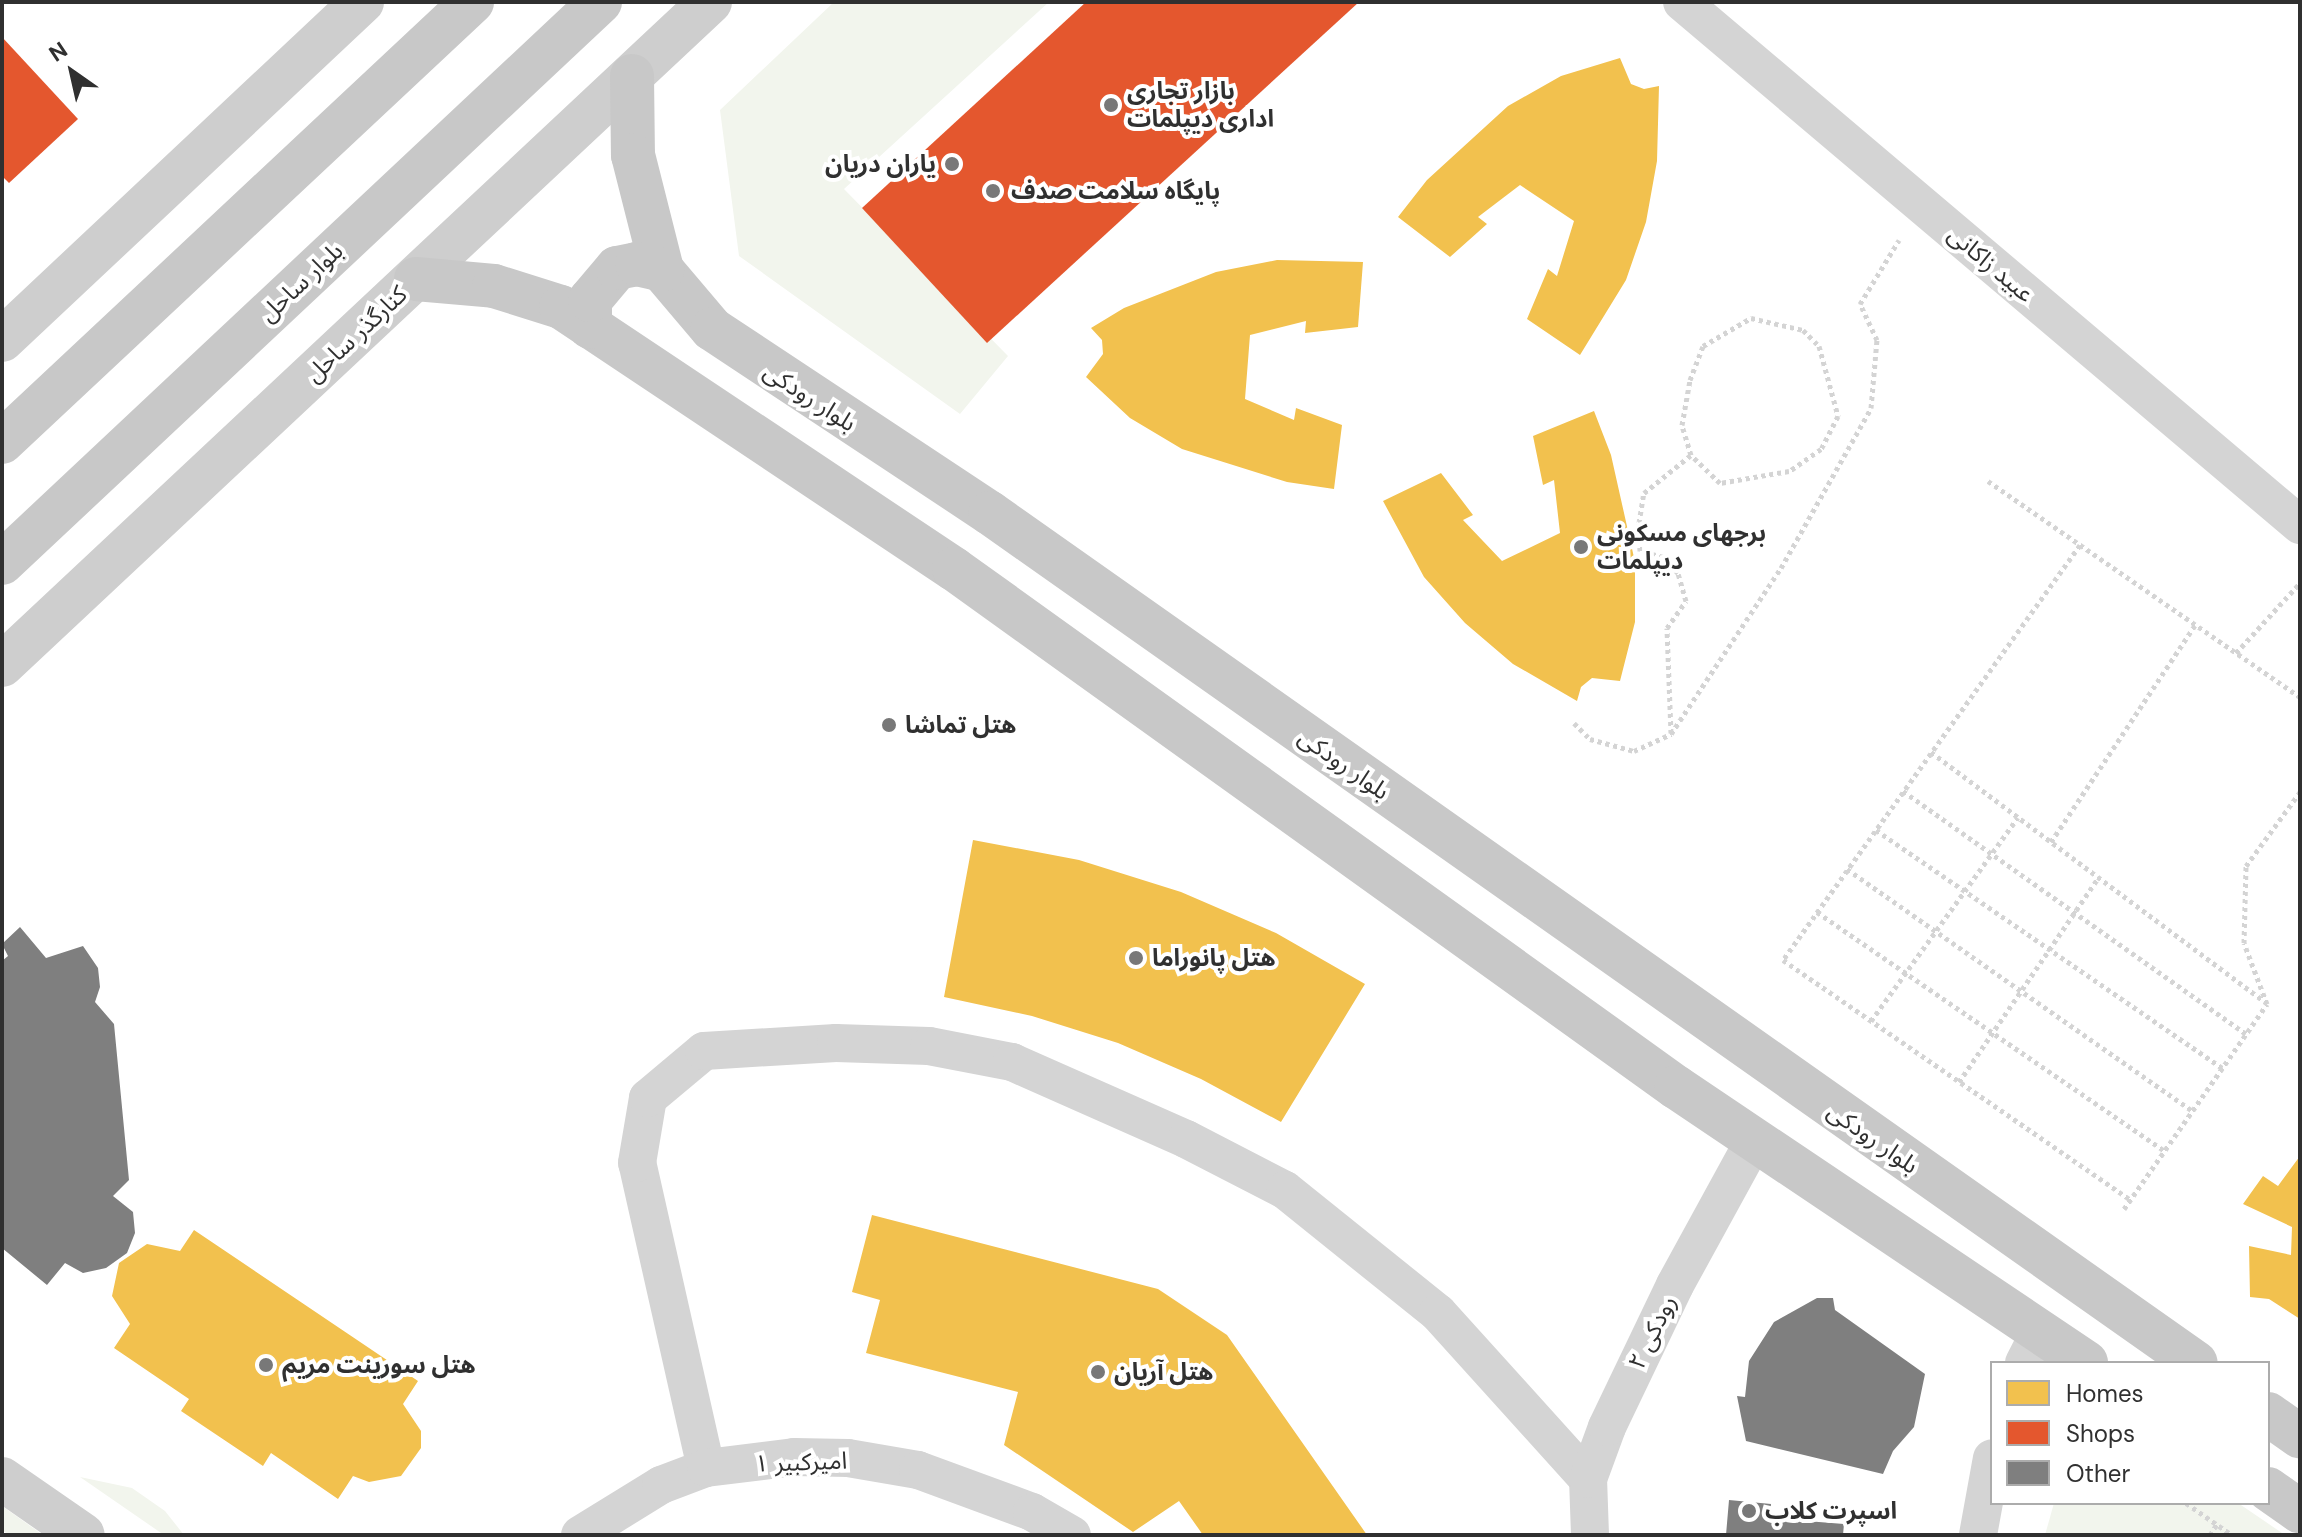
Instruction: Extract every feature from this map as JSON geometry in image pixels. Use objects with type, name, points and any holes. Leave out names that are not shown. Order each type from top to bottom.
[{"type":"main road","points":[[2,442],[472,2]]},
{"type":"main road","name":"بلوار ساحل","points":[[2,563],[600,2]]},
{"type":"main road","name":"بلوار رودکی","points":[[632,76],[633,155],[662,270],[712,329],[747,356],[990,513],[2193,1361]]},
{"type":"main road","points":[[590,327],[590,300],[617,268],[637,264],[662,270]]},
{"type":"main road","points":[[416,279],[533,294],[590,327],[954,569],[1754,1141],[2032,1347],[2079,1361]]},
{"type":"main road","points":[[2270,1415],[2300,1436]]},
{"type":"main road","points":[[2270,1490],[2300,1511]]},
{"type":"street","points":[[2,340],[362,2]]},
{"type":"street","name":"کنارگذر ساحل","points":[[2,665],[710,2]]},
{"type":"street","name":"عبید زاکانی","points":[[1682,2],[2300,525]]},
{"type":"street","points":[[706,1468],[637,1163],[648,1098],[704,1051],[836,1043],[929,1046],[1012,1062],[1186,1139],[1285,1190],[1438,1313],[1588,1479]]},
{"type":"street","name":"رودکی ۲","points":[[1590,1535],[1588,1479],[1607,1427],[1675,1285],[1754,1141]]},
{"type":"street","name":"امیرکبیر ۱","points":[[580,1535],[661,1485],[706,1468],[794,1457],[848,1458],[918,1470],[1032,1512],[1072,1535]]},
{"type":"street","points":[[1978,1535],[1990,1469]]},
{"type":"street","points":[[2,1479],[83,1535]]},
{"type":"path","points":[[1574,723],[1590,739],[1634,751],[1671,734],[1781,568],[1871,408],[1877,340],[1860,304],[1921,204]]},
{"type":"path","points":[[1751,318],[1803,330],[1819,346],[1838,416],[1821,449],[1789,471],[1720,483],[1691,455],[1682,425],[1703,346],[1751,318]]},
{"type":"path","points":[[1671,734],[1667,628],[1686,601],[1678,573],[1663,557],[1640,551],[1639,523],[1644,493],[1691,455]]},
{"type":"path","points":[[1988,481],[2300,697]]},
{"type":"path","points":[[2080,545],[1783,960],[2131,1200]]},
{"type":"path","points":[[2236,653],[2300,583]]},
{"type":"path","points":[[2051,842],[2195,625]]},
{"type":"path","points":[[1931,752],[2267,1004]]},
{"type":"path","points":[[1903,791],[2246,1034]]},
{"type":"path","points":[[2267,1004],[2244,943],[2246,866],[2300,792]]},
{"type":"path","points":[[1871,1021],[2018,817]]},
{"type":"path","points":[[1876,830],[2222,1068]]},
{"type":"path","points":[[1847,869],[2192,1111]]},
{"type":"path","points":[[1959,1082],[2099,877]]},
{"type":"path","points":[[1817,912],[2165,1151]]},
{"type":"path","points":[[2124,1209],[2267,1004]]},
{"type":"path","points":[[2189,1505],[2232,1535]]},
{"type":"path","points":[[2210,1535],[2217,1524]]},
{"type":"shaded area","points":[[834,2],[1049,2],[844,189],[1008,356],[960,414],[739,256],[720,110]]},
{"type":"shaded area","points":[[80,1477],[132,1488],[165,1511],[184,1535],[164,1535]]},
{"type":"shaded area","points":[[2053,1505],[2241,1505],[2285,1535],[2045,1535]]},
{"type":"shaded area","points":[[2,1506],[43,1535],[9,1535],[2,1530]]},
{"type":"building: Homes","points":[[1620,58],[1631,84],[1644,89],[1659,86],[1657,161],[1646,222],[1626,280],[1580,355],[1527,319],[1548,269],[1557,276],[1574,221],[1520,185],[1478,217],[1487,224],[1450,257],[1398,217],[1427,180],[1508,106],[1561,76]]},
{"type":"building: Homes","points":[[1277,260],[1363,262],[1358,327],[1305,333],[1306,321],[1250,335],[1245,399],[1294,420],[1296,408],[1342,425],[1334,489],[1287,482],[1182,449],[1130,418],[1086,377],[1103,354],[1102,340],[1091,328],[1124,308],[1216,272]]},
{"type":"building: Homes","name":"برجهای مسکونی دیپلمات","points":[[1594,411],[1611,455],[1635,562],[1635,622],[1620,681],[1592,678],[1581,687],[1577,701],[1513,664],[1465,623],[1424,577],[1383,501],[1441,473],[1473,515],[1463,520],[1502,561],[1560,533],[1554,480],[1543,485],[1533,436]]},
{"type":"building: Homes","name":"هتل پانوراما","points":[[973,840],[1079,860],[1181,892],[1276,933],[1365,984],[1281,1122],[1201,1079],[1118,1043],[1032,1016],[944,997]]},
{"type":"building: Homes","points":[[2300,1156],[2300,1319],[2269,1299],[2250,1297],[2249,1246],[2291,1255],[2292,1227],[2243,1204],[2263,1176],[2278,1186]]},
{"type":"building: Homes","name":"هتل آریان","points":[[872,1215],[1158,1289],[1227,1335],[1367,1535],[1203,1535],[1179,1501],[1133,1532],[1004,1445],[1018,1392],[866,1353],[880,1300],[852,1292]]},
{"type":"building: Homes","name":"هتل سورینت مريم","points":[[194,1230],[418,1381],[403,1404],[421,1431],[421,1448],[401,1476],[369,1482],[353,1476],[338,1499],[271,1453],[263,1466],[181,1411],[189,1399],[114,1348],[130,1324],[112,1296],[119,1263],[147,1244],[180,1251]]},
{"type":"building: Shops","name":"بازار تجاری اداری دیپلمات","points":[[1086,2],[1359,2],[987,343],[862,208]]},
{"type":"building: Shops","points":[[2,37],[78,119],[9,183],[2,176]]},
{"type":"building: Other","points":[[20,927],[46,958],[83,946],[98,968],[100,987],[95,1002],[114,1024],[129,1180],[113,1196],[133,1212],[135,1233],[127,1253],[106,1268],[83,1273],[65,1263],[47,1285],[2,1248],[2,961],[8,956],[2,944]]},
{"type":"building: Other","points":[[1817,1298],[1833,1298],[1835,1310],[1925,1374],[1914,1427],[1893,1451],[1883,1474],[1746,1441],[1737,1396],[1745,1397],[1749,1361],[1774,1322]]},
{"type":"building: Other","name":"اسپرت کلاب","points":[[1729,1500],[1771,1504],[1770,1518],[1844,1524],[1843,1535],[1726,1535]]},
{"type":"place","name":"بازار تجاری اداری دیپلمات","points":[[1111,105]]},
{"type":"place","name":"یاران دریان","points":[[952,164]]},
{"type":"place","name":"پایگاه سلامت صدف","points":[[993,191]]},
{"type":"place","name":"برجهای مسکونی دیپلمات","points":[[1581,547]]},
{"type":"place","name":"هتل تماشا","points":[[889,725]]},
{"type":"place","name":"هتل پانوراما","points":[[1136,958]]},
{"type":"place","name":"هتل سورینت مريم","points":[[266,1365]]},
{"type":"place","name":"هتل آریان","points":[[1098,1372]]},
{"type":"place","name":"اسپرت کلاب","points":[[1749,1511]]}]
